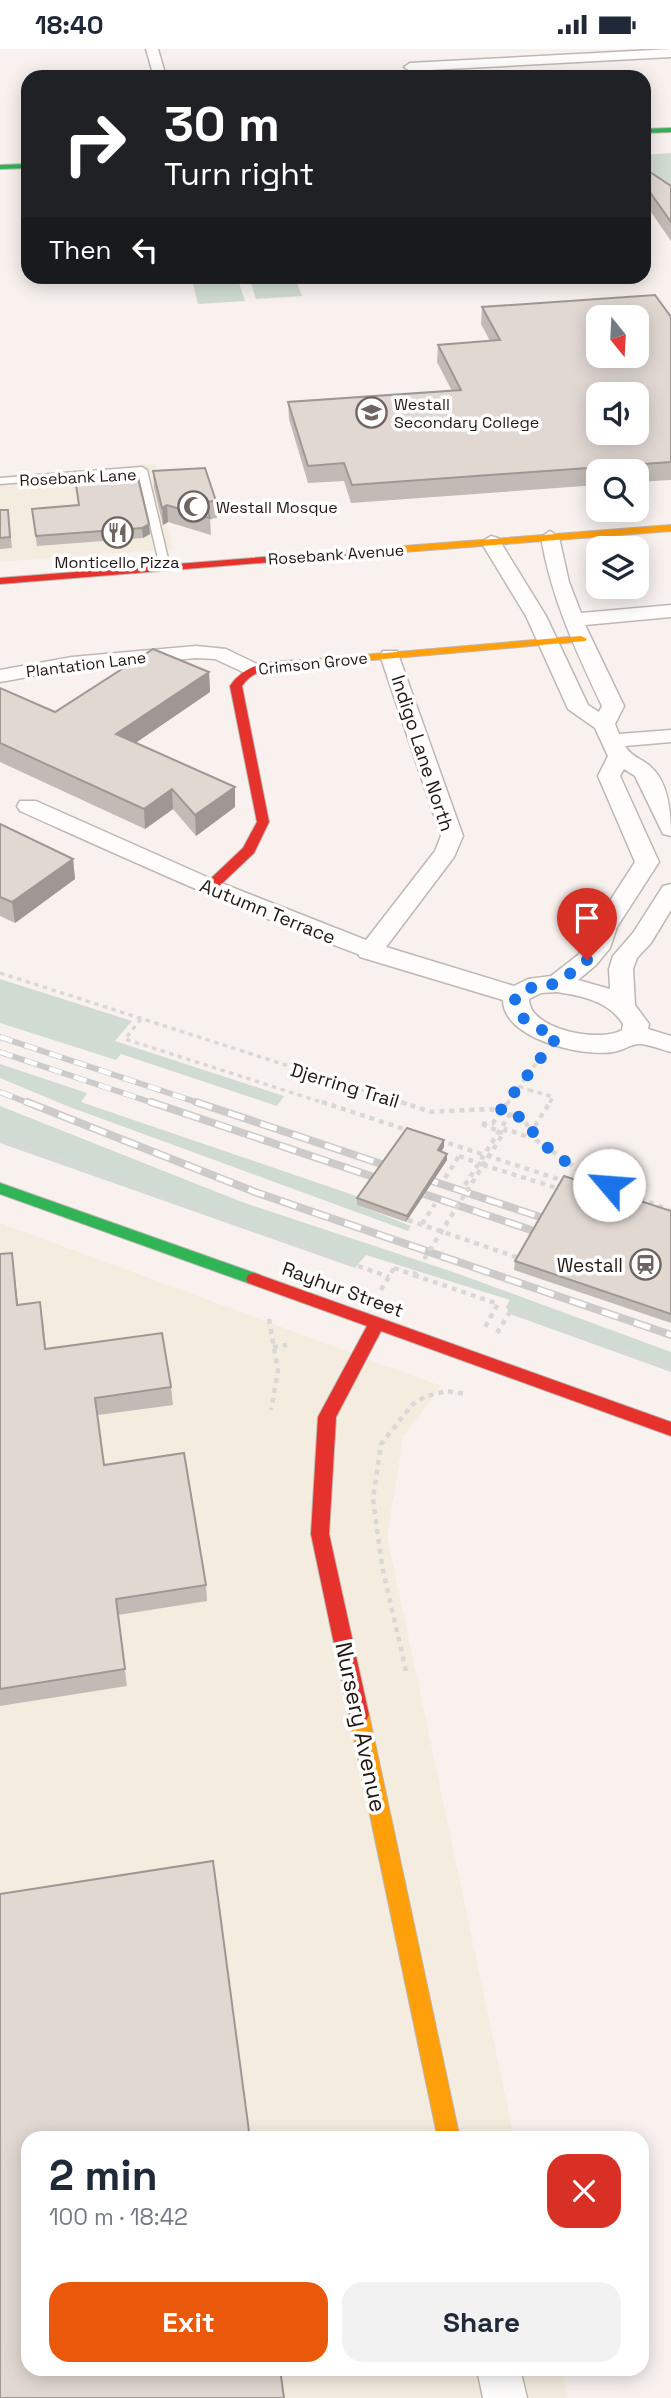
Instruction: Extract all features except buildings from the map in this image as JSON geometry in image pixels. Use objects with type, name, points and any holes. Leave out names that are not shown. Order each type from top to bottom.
[{"type":"street","points":[[152,49],[158,70]]},
{"type":"street","points":[[401,52],[411,70]]},
{"type":"street","points":[[439,70],[671,53]]},
{"type":"street","points":[[651,130],[671,129]]},
{"type":"street","points":[[0,167],[21,166]]},
{"type":"street","name":"Rosebank Avenue","points":[[0,580],[671,528]]},
{"type":"street","points":[[550,537],[554,561],[573,620],[613,706],[609,776],[647,862],[605,927],[601,943],[587,960],[557,984]]},
{"type":"street","points":[[491,542],[550,642],[579,709],[644,772],[671,829]]},
{"type":"street","points":[[573,620],[671,611]]},
{"type":"street","name":"Crimson Grove","points":[[210,887],[250,847],[263,823],[235,692],[238,679],[253,669],[581,639]]},
{"type":"street","name":"Plantation Lane","points":[[0,676],[64,664],[196,652],[219,653],[253,669]]},
{"type":"street","name":"Indigo Lane North","points":[[369,952],[446,852],[452,836],[390,655]]},
{"type":"street","points":[[612,741],[671,736]]},
{"type":"street","name":"Autumn Terrace","points":[[28,806],[210,887],[369,952],[516,995]]},
{"type":"street","points":[[623,1006],[621,969],[625,956],[642,938],[671,891]]},
{"type":"street","points":[[634,1034],[636,1024],[623,1006],[587,989],[557,984],[537,985],[516,995],[514,1001],[518,1013],[526,1021],[557,1037],[596,1044],[614,1044],[634,1034],[671,1044]]},
{"type":"street","name":"Rayhur Street","points":[[0,1188],[671,1429]]},
{"type":"street","name":"Nursery Avenue","points":[[376,1324],[327,1417],[320,1534],[447,2131]]},
{"type":"street","points":[[500,2376],[505,2398]]},
{"type":"lane","name":"Rosebank Lane","points":[[0,481],[142,470],[165,568]]},
{"type":"path","name":"Djerring Trail","points":[[0,973],[431,1112],[460,1109],[500,1111],[523,1118],[536,1140],[586,1175],[671,1211]]},
{"type":"path","points":[[141,1019],[125,1039],[418,1133]]},
{"type":"path","points":[[503,1133],[482,1124],[494,1123],[500,1111],[557,1037]]},
{"type":"path","points":[[414,1275],[506,1129],[528,1137],[553,1097],[519,1086]]},
{"type":"path","points":[[465,1185],[510,1114]]},
{"type":"path","points":[[431,1137],[573,1184]]},
{"type":"path","points":[[0,1139],[390,1277]]},
{"type":"path","points":[[445,1178],[459,1156],[569,1192]]},
{"type":"path","points":[[422,1224],[435,1204]]},
{"type":"path","points":[[408,1220],[526,1260],[522,1268]]},
{"type":"path","points":[[394,1268],[498,1304],[484,1328],[498,1333],[511,1310],[671,1367]]},
{"type":"path","points":[[271,1411],[278,1371],[273,1346],[287,1345]]},
{"type":"path","points":[[406,1671],[382,1566],[373,1499],[381,1444],[412,1405],[424,1397],[446,1391],[472,1395]]},
{"type":"shaded area","points":[[671,153],[671,194],[651,170],[651,154]]},
{"type":"shaded area","points":[[193,284],[239,284],[245,301],[198,304]]},
{"type":"shaded area","points":[[251,284],[298,284],[302,296],[256,299]]},
{"type":"shaded area","points":[[155,464],[172,549],[0,562],[0,476]]},
{"type":"shaded area","points":[[0,979],[132,1021],[115,1041],[284,1096],[277,1106],[121,1054],[116,1060],[0,1023]]},
{"type":"shaded area","points":[[0,1064],[87,1093],[81,1102],[362,1198],[358,1205],[411,1226],[408,1231],[67,1106],[0,1078]]},
{"type":"shaded area","points":[[0,1106],[242,1202],[456,1273],[671,1352],[671,1372],[510,1314],[506,1307],[510,1300],[366,1255],[355,1268],[0,1143]]},
{"type":"shaded area","points":[[0,1223],[441,1386],[403,1437],[387,1536],[513,2131],[21,2131],[21,2376],[563,2376],[568,2398],[0,2398]]},
{"type":"railway","points":[[0,1037],[200,1103]]},
{"type":"railway","points":[[0,1052],[156,1104]]},
{"type":"railway","points":[[0,1092],[31,1104]]},
{"type":"railway","points":[[27,1102],[255,1192],[671,1335]]},
{"type":"railway","points":[[151,1102],[552,1237]]},
{"type":"railway","points":[[196,1102],[200,1103]]},
{"type":"railway","points":[[200,1103],[558,1223]]},
{"type":"traffic: fast","points":[[651,131],[671,130]]},
{"type":"traffic: fast","points":[[0,167],[21,166]]},
{"type":"traffic: fast","points":[[0,1188],[254,1279]]},
{"type":"traffic: slow","points":[[391,550],[671,528]]},
{"type":"traffic: slow","points":[[305,663],[581,639]]},
{"type":"traffic: slow","points":[[359,1715],[447,2131]]},
{"type":"traffic: jam","points":[[0,581],[391,550]]},
{"type":"traffic: jam","points":[[210,887],[249,850],[263,822],[236,686],[241,678],[257,669],[305,663]]},
{"type":"traffic: jam","points":[[254,1279],[671,1429]]},
{"type":"traffic: jam","points":[[359,1715],[320,1534],[327,1417],[376,1324]]},
{"type":"place","name":"Westall Secondary College","points":[[371,413]]},
{"type":"place","name":"Westall Mosque","points":[[193,507]]},
{"type":"place","name":"Monticello Pizza","points":[[117,533]]},
{"type":"place","name":"Westall","points":[[646,1265]]},
{"type":"route","points":[[587,960],[557,984],[537,985],[516,995],[514,1001],[518,1013],[539,1029],[557,1037],[500,1111],[523,1118],[536,1140],[586,1175],[609,1185]]}]
